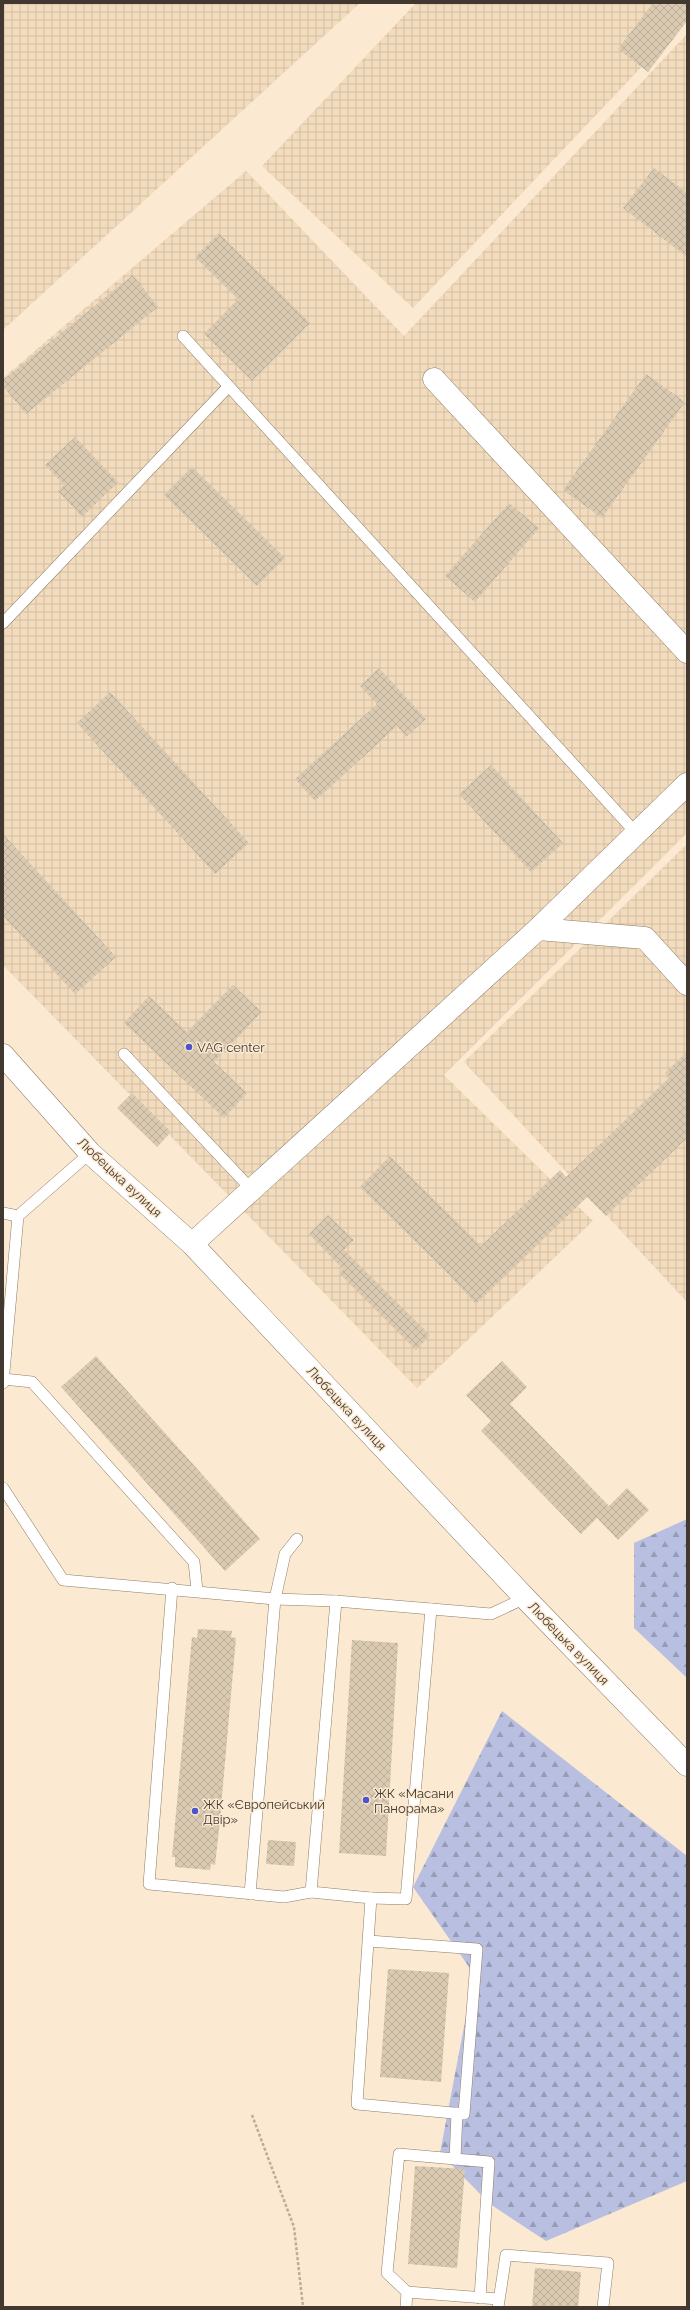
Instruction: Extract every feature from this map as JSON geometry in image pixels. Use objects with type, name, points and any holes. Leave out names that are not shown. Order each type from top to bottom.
[{"type":"street","points":[[434,379],[687,652]]},
{"type":"street","points":[[192,1244],[538,929],[687,784]]},
{"type":"street","points":[[538,929],[645,938],[687,984]]},
{"type":"street","name":"Любецька вулиця","points":[[3,1055],[90,1153],[192,1244],[525,1598],[687,1765]]},
{"type":"lane","points":[[183,336],[636,833]]},
{"type":"lane","points":[[3,623],[229,386]]},
{"type":"lane","points":[[124,1054],[252,1190]]},
{"type":"lane","points":[[90,1153],[18,1216],[3,1381],[32,1382],[194,1562],[196,1590]]},
{"type":"lane","points":[[3,1213],[18,1216]]},
{"type":"lane","points":[[3,1488],[63,1580],[196,1590],[275,1599],[336,1601],[491,1614],[525,1598]]},
{"type":"lane","points":[[250,1894],[275,1599],[285,1554],[297,1539]]},
{"type":"lane","points":[[172,1588],[149,1884],[284,1897],[311,1892],[371,1898],[406,1899],[432,1609]]},
{"type":"lane","points":[[311,1892],[336,1601]]},
{"type":"lane","points":[[369,1941],[477,1949],[464,2114],[357,2104],[371,1898]]},
{"type":"lane","points":[[455,2159],[457,2113]]},
{"type":"lane","points":[[480,2298],[489,2162],[399,2154],[387,2273],[407,2292],[450,2301],[480,2298],[498,2303],[506,2255],[608,2263],[604,2307]]},
{"type":"lane","points":[[406,2307],[407,2292]]},
{"type":"path","points":[[252,2115],[294,2227],[303,2307]]},
{"type":"shaded area","points":[[3,3],[360,3],[3,330]]},
{"type":"shaded area","points":[[416,3],[687,3],[687,19],[413,308],[262,166]]},
{"type":"shaded area","points":[[687,34],[687,833],[444,1075],[593,1221],[417,1388],[3,965],[3,378],[246,171],[404,336]]},
{"type":"shaded area","points":[[687,844],[687,1302],[464,1062]]},
{"type":"green space","points":[[687,1519],[687,1678],[634,1628],[634,1543]]},
{"type":"green space","points":[[502,1711],[687,1856],[687,2181],[546,2241],[490,2204],[440,2153],[474,1974],[413,1887]]},
{"type":"building","points":[[653,3],[687,3],[687,21],[648,72],[618,49]]},
{"type":"building","points":[[654,168],[687,193],[687,257],[623,208]]},
{"type":"building","points":[[219,233],[310,323],[252,381],[204,334],[238,299],[195,257]]},
{"type":"building","points":[[133,275],[158,307],[26,414],[3,386],[3,380]]},
{"type":"building","points":[[646,374],[685,402],[602,518],[563,490]]},
{"type":"building","points":[[75,437],[118,482],[82,517],[58,491],[64,485],[45,465]]},
{"type":"building","points":[[192,467],[285,558],[257,586],[164,495]]},
{"type":"building","points":[[509,503],[539,528],[475,602],[445,576]]},
{"type":"building","points":[[379,668],[426,719],[406,737],[397,726],[315,801],[295,779],[377,704],[360,686]]},
{"type":"building","points":[[110,692],[249,843],[215,874],[77,723]]},
{"type":"building","points":[[491,765],[563,843],[531,872],[459,794]]},
{"type":"building","points":[[3,834],[116,957],[75,994],[3,916]]},
{"type":"building","name":"VAG center","points":[[233,985],[262,1012],[214,1062],[247,1093],[224,1118],[124,1023],[149,996],[187,1032]]},
{"type":"building","points":[[687,1052],[687,1138],[606,1216],[587,1197],[476,1304],[450,1276],[360,1187],[390,1156],[481,1246],[560,1170],[566,1177],[670,1077],[665,1073]]},
{"type":"building","points":[[132,1093],[171,1132],[157,1147],[117,1108]]},
{"type":"building","points":[[328,1215],[354,1240],[344,1250],[430,1335],[416,1350],[339,1273],[343,1269],[309,1234]]},
{"type":"building","points":[[96,1356],[260,1539],[225,1571],[61,1387]]},
{"type":"building","points":[[502,1361],[527,1387],[510,1404],[609,1506],[627,1488],[649,1510],[618,1540],[597,1518],[581,1534],[481,1431],[491,1421],[466,1395]]},
{"type":"building","points":[[198,1629],[232,1631],[231,1637],[236,1638],[219,1830],[215,1865],[211,1864],[210,1870],[175,1867],[175,1857],[172,1857],[192,1637],[197,1638]]},
{"type":"building","points":[[352,1640],[398,1643],[386,1856],[339,1853]]},
{"type":"building","points":[[268,1840],[296,1842],[294,1866],[266,1864]]},
{"type":"building","points":[[388,1969],[449,1973],[441,2082],[380,2077]]},
{"type":"building","points":[[415,2166],[465,2169],[457,2268],[408,2264]]},
{"type":"building","points":[[535,2268],[581,2272],[578,2307],[532,2307]]},
{"type":"place","name":"VAG center","points":[[189,1047]]},
{"type":"place","name":"ЖК «Масани Панорама»","points":[[366,1800]]},
{"type":"place","name":"ЖК «Європейський Двір»","points":[[195,1811]]}]
